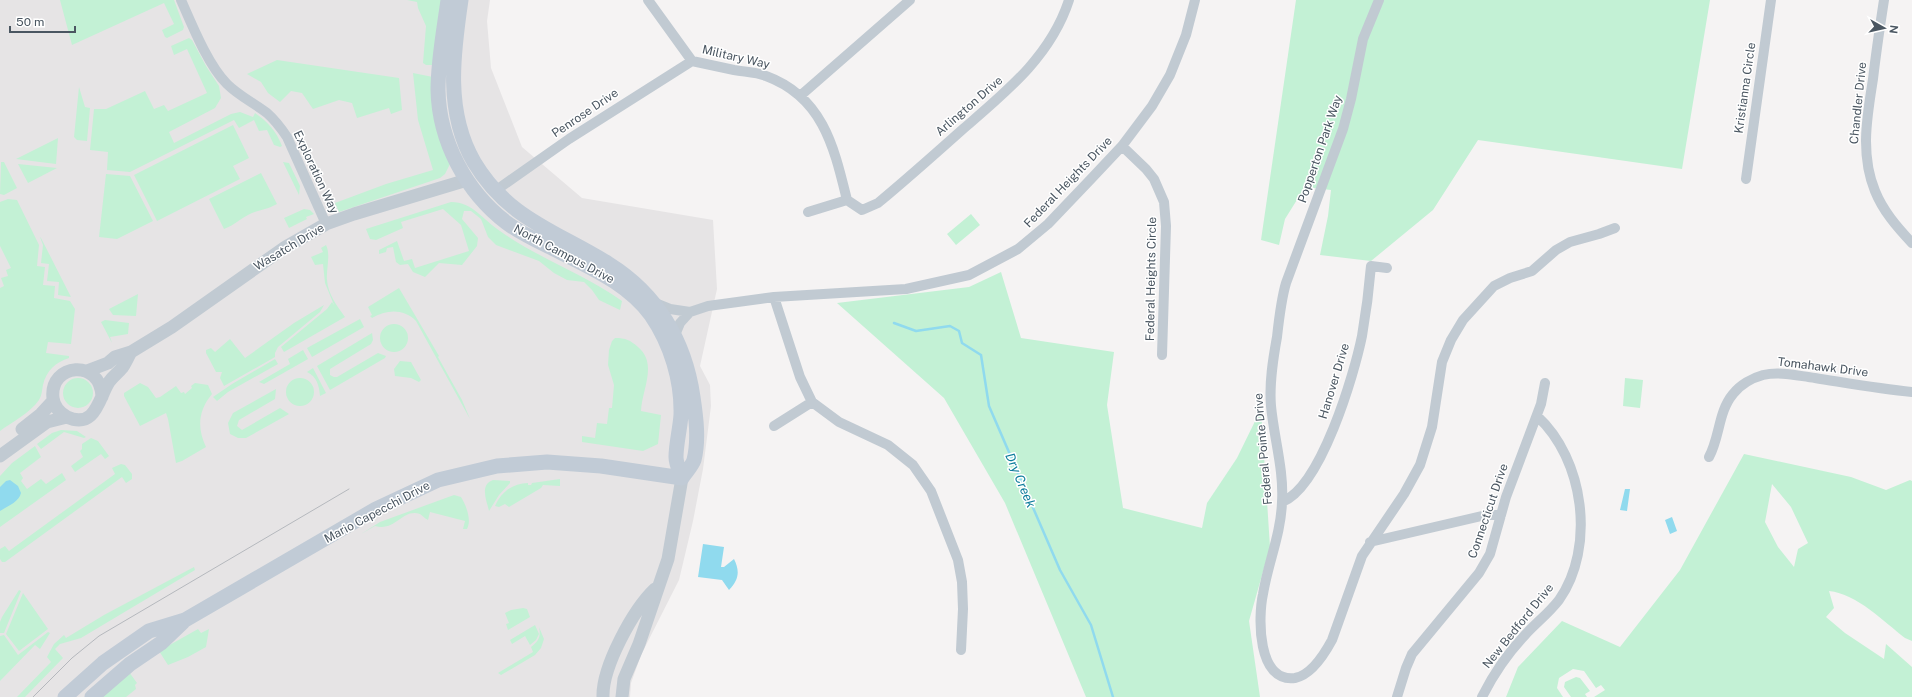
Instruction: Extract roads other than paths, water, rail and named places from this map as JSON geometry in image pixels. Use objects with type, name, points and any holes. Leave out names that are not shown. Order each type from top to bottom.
[{"type":"main road","name":"North Campus Drive","points":[[448,0],[439,72],[438,98],[447,139],[466,180],[488,206],[507,223],[527,236],[605,274],[626,289],[650,314],[667,346],[678,382],[681,414],[676,459],[682,478]]},
{"type":"main road","name":"North Campus Drive","points":[[460,0],[453,67],[456,110],[460,130],[470,154],[481,173],[512,208],[609,264],[639,286],[654,302],[675,335],[689,375],[696,422],[694,461],[682,478]]},
{"type":"main road","points":[[456,110],[454,134],[466,166],[466,180],[481,187],[502,208],[527,218]]},
{"type":"main road","name":"Mario Capecchi Drive","points":[[92,697],[130,664],[161,643],[186,620],[376,509],[438,480],[497,466],[547,462],[601,466],[682,478]]},
{"type":"main road","name":"Mario Capecchi Drive","points":[[66,697],[102,663],[150,631],[186,620]]},
{"type":"street","name":"Exploration Way","points":[[181,0],[194,30],[223,80],[240,97],[266,113],[287,137],[326,224]]},
{"type":"street","name":"Military Way","points":[[648,0],[692,61],[765,76],[789,87],[800,96],[818,117],[832,142],[847,200]]},
{"type":"street","points":[[800,96],[910,0]]},
{"type":"street","name":"Arlington Drive","points":[[847,200],[862,210],[878,203],[1019,79],[1045,49],[1061,20],[1069,0]]},
{"type":"street","name":"Federal Heights Drive","points":[[654,302],[670,309],[690,312],[708,306],[774,297],[906,289],[969,275],[1018,249],[1048,224],[1122,146],[1152,106],[1170,75],[1186,34],[1195,0]]},
{"type":"street","name":"Popperton Park Way","points":[[1286,283],[1342,129],[1353,92],[1363,38],[1379,0]]},
{"type":"street","name":"Kristianna Circle","points":[[1746,179],[1771,0]]},
{"type":"street","name":"Chandler Drive","points":[[1884,0],[1866,126],[1867,160],[1873,185],[1882,205],[1889,216],[1912,243]]},
{"type":"street","name":"Penrose Drive","points":[[496,191],[575,135],[692,61]]},
{"type":"street","name":"Federal Heights Circle","points":[[1122,146],[1150,174],[1159,189],[1164,202],[1166,226],[1162,355]]},
{"type":"street","name":"Wasatch Drive","points":[[53,401],[52,393],[54,384],[59,377],[66,372],[74,369],[87,371],[108,363],[115,357],[131,352],[172,327],[284,248],[326,224],[466,180]]},
{"type":"street","points":[[808,212],[847,200]]},
{"type":"street","name":"Federal Pointe Drive","points":[[1286,283],[1281,303],[1271,385],[1271,405],[1281,476],[1282,502],[1280,527],[1264,585],[1261,612],[1266,662],[1275,673],[1282,676],[1295,678],[1306,673],[1329,646],[1335,634],[1359,564],[1370,542],[1404,494],[1420,465],[1432,427],[1442,362],[1451,340],[1467,316],[1494,286],[1510,278],[1532,271],[1563,245],[1577,239],[1600,234],[1615,228]]},
{"type":"street","name":"Hanover Drive","points":[[1282,502],[1294,496],[1305,484],[1331,433],[1348,387],[1361,337],[1371,266],[1387,268]]},
{"type":"street","points":[[774,297],[800,377],[812,402],[839,422],[888,445],[914,465],[931,491],[958,560],[962,582],[963,610],[961,650]]},
{"type":"street","points":[[675,335],[680,323],[690,312]]},
{"type":"street","points":[[0,456],[47,422],[67,417],[79,419],[88,417],[97,409],[109,382],[122,369],[131,352]]},
{"type":"street","points":[[87,371],[93,374],[100,383],[102,397]]},
{"type":"street","name":"Tomahawk Drive","points":[[1710,457],[1714,448],[1726,404],[1733,394],[1742,386],[1763,375],[1785,374],[1912,392]]},
{"type":"street","name":"Connecticut Drive","points":[[1397,697],[1412,654],[1485,564],[1520,456],[1541,404],[1545,383]]},
{"type":"street","points":[[0,446],[36,419],[53,401],[57,409],[67,417]]},
{"type":"street","points":[[774,426],[812,402]]},
{"type":"street","name":"New Bedford Drive","points":[[1482,697],[1492,679],[1513,649],[1560,598],[1571,575],[1578,549],[1581,516],[1574,472],[1567,456],[1547,424],[1537,416]]},
{"type":"street","points":[[622,697],[624,679],[640,640],[672,547],[682,478]]},
{"type":"street","points":[[1370,542],[1486,514],[1500,515]]},
{"type":"street","points":[[603,697],[605,674],[612,659],[646,597],[658,586]]},
{"type":"water","points":[[10,480],[18,486],[21,493],[16,501],[0,511],[0,487],[6,481]]},
{"type":"water","points":[[1625,489],[1630,489],[1627,511],[1620,510]]},
{"type":"water","points":[[1672,517],[1677,531],[1670,534],[1665,520]]},
{"type":"water","points":[[703,544],[724,547],[721,567],[724,567],[734,559],[738,575],[735,583],[729,590],[722,580],[698,577]]},
{"type":"waterway","name":"Dry Creek","points":[[894,323],[916,331],[950,326],[959,331],[962,343],[981,355],[989,406],[1060,570],[1091,625],[1113,697]]},
{"type":"tram line","points":[[33,697],[72,658],[99,636],[349,489]]}]
